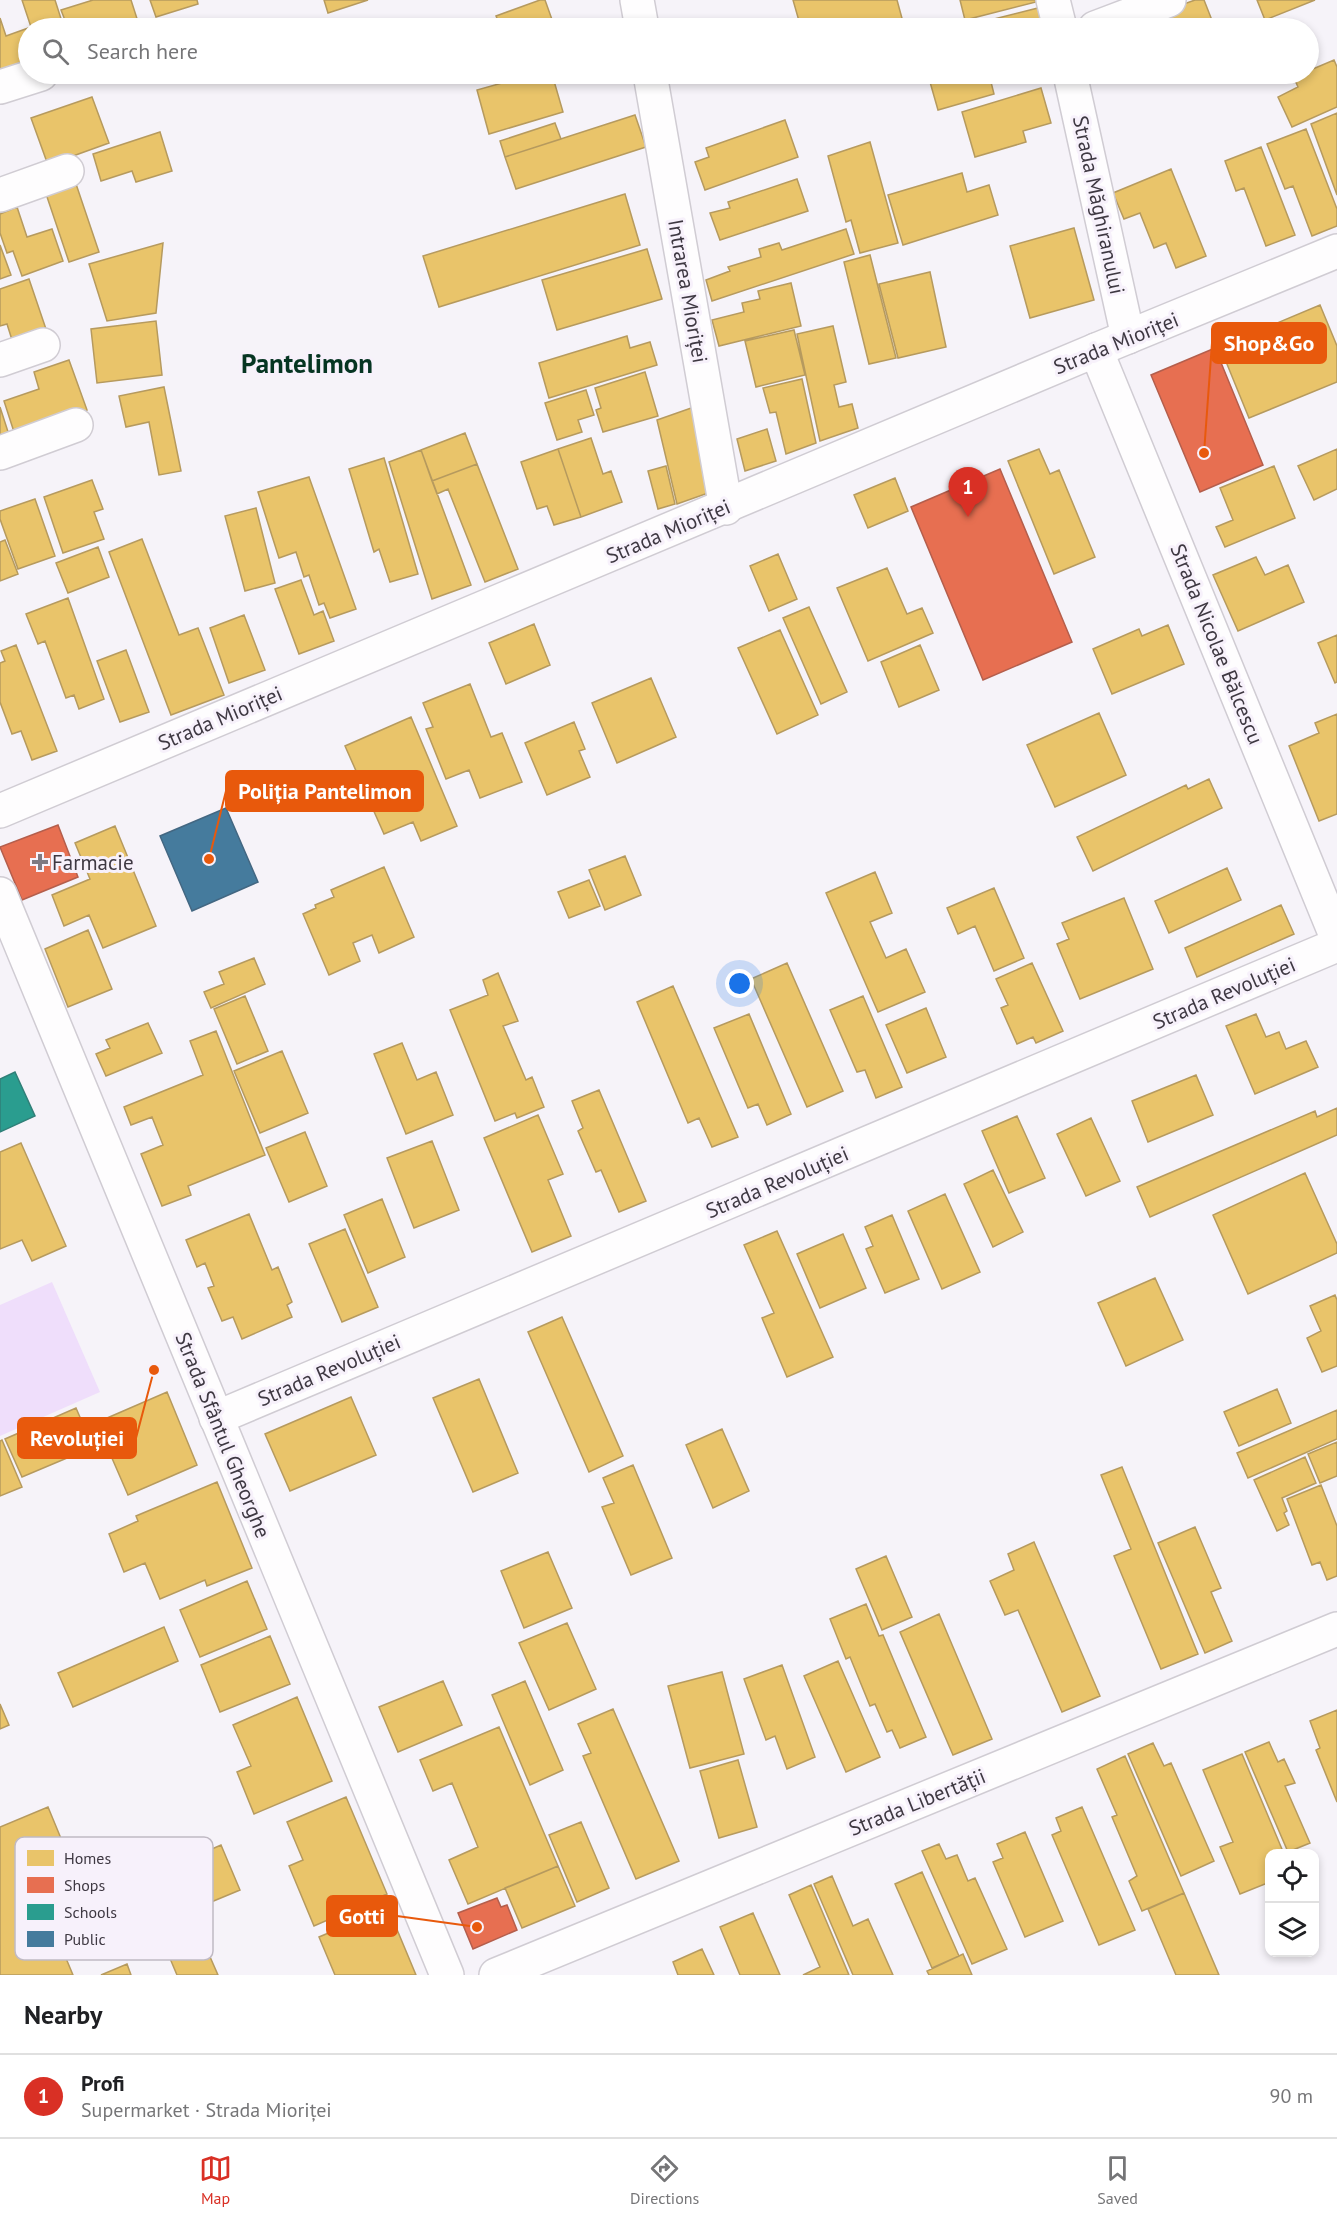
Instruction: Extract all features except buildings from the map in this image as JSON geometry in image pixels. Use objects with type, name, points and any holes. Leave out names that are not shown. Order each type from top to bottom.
[{"type":"street","points":[[637,0],[640,18]]},
{"type":"street","points":[[1053,0],[1058,18]]},
{"type":"street","points":[[1121,18],[1169,0]]},
{"type":"street","points":[[0,87],[18,81]]},
{"type":"street","name":"Intrarea Mioriței","points":[[652,84],[726,508]]},
{"type":"street","name":"Strada Măghiranului","points":[[1072,84],[1128,337]]},
{"type":"street","points":[[0,195],[67,171]]},
{"type":"street","name":"Strada Mioriței","points":[[0,812],[726,508],[1096,350],[1337,252]]},
{"type":"street","points":[[0,360],[43,345]]},
{"type":"street","name":"Strada Nicolae Bălcescu","points":[[1096,350],[1337,938]]},
{"type":"street","points":[[0,453],[76,425]]},
{"type":"street","name":"Strada Sfântul Gheorghe","points":[[0,894],[447,1975]]},
{"type":"street","name":"Strada Revoluției","points":[[216,1418],[1337,945]]},
{"type":"street","name":"Strada Libertății","points":[[496,1975],[1337,1629]]},
{"type":"shaded area","points":[[52,1282],[100,1392],[0,1436],[0,1305]]},
{"type":"place","name":"Shop&Go","points":[[1204,453]]},
{"type":"place","name":"Profi","points":[[968,517]]},
{"type":"place","name":"Poliția Pantelimon","points":[[209,859]]},
{"type":"place","name":"Farmacie","points":[[40,862]]},
{"type":"place","name":"Revoluției","points":[[154,1370]]},
{"type":"place","name":"Gotti","points":[[477,1927]]},
{"type":"district","name":"Pantelimon","points":[[307,363]]}]
